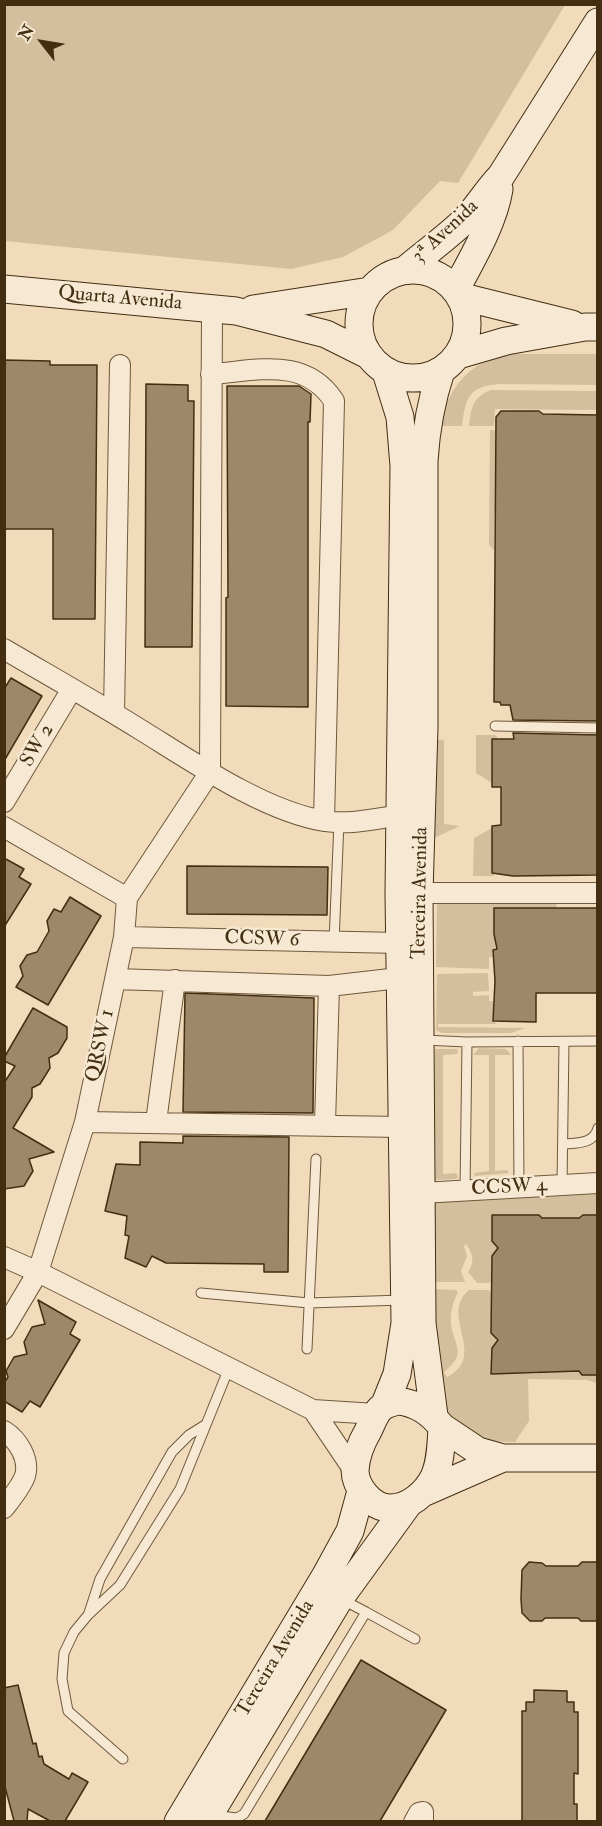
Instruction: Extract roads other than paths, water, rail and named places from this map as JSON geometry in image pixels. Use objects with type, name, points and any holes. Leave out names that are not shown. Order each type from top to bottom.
[{"type":"street","points":[[501,176],[597,22]]},
{"type":"street","name":"3ª Avenida","points":[[405,270],[464,221],[487,190],[501,176]]},
{"type":"street","name":"3ª Avenida","points":[[459,293],[497,198],[501,176]]},
{"type":"street","points":[[405,270],[423,270],[441,277],[459,293],[591,327],[506,342],[450,363],[418,379],[401,378],[377,363],[361,339],[358,322],[362,306],[370,291],[380,281],[405,270]]},
{"type":"street","name":"Quarta Avenida","points":[[4,289],[224,309],[326,334],[377,363]]},
{"type":"street","name":"Quarta Avenida","points":[[224,309],[370,291]]},
{"type":"street","points":[[450,363],[466,339],[468,322],[459,293]]},
{"type":"street","points":[[210,772],[211,374],[224,309]]},
{"type":"street","name":"Terceira Avenida","points":[[377,363],[400,417],[404,466],[399,978],[405,1323],[397,1374],[381,1409]]},
{"type":"street","name":"Terceira Avenida","points":[[438,1421],[422,1323],[419,893],[424,719],[424,460],[426,428],[432,399],[450,363]]},
{"type":"street","points":[[114,713],[120,365]]},
{"type":"street","points":[[211,374],[283,369],[304,374],[327,390],[334,401],[332,822]]},
{"type":"street","points":[[4,649],[210,772],[266,801],[295,813],[332,822],[400,815]]},
{"type":"street","name":"SW 2","points":[[4,802],[72,690]]},
{"type":"street","name":"QRSW 1","points":[[4,1329],[38,1272],[84,1122],[124,937],[127,898],[210,772]]},
{"type":"street","points":[[4,827],[127,898]]},
{"type":"street","points":[[419,893],[597,893]]},
{"type":"street","name":"CCSW 6","points":[[124,937],[399,943]]},
{"type":"street","points":[[115,979],[329,986],[399,978]]},
{"type":"street","points":[[156,1122],[175,980]]},
{"type":"street","points":[[325,1124],[329,986]]},
{"type":"street","points":[[84,1122],[325,1124],[401,1127]]},
{"type":"street","name":"CCSW 4","points":[[421,1193],[597,1183]]},
{"type":"street","points":[[4,1257],[313,1410],[381,1409],[399,1401],[414,1403],[465,1444],[478,1451],[503,1458],[597,1458]]},
{"type":"street","points":[[358,1481],[359,1446],[381,1409]]},
{"type":"street","points":[[313,1410],[372,1501],[389,1508],[503,1458]]},
{"type":"street","points":[[416,1498],[435,1475],[440,1453],[438,1421]]},
{"type":"street","points":[[4,1431],[20,1446],[25,1476],[4,1508]]},
{"type":"street","name":"Terceira Avenida","points":[[178,1821],[326,1575],[350,1531],[358,1481]]},
{"type":"street","name":"Terceira Avenida","points":[[208,1818],[340,1598],[416,1498]]},
{"type":"street","points":[[414,1821],[419,1813],[423,1812],[423,1821]]},
{"type":"lane","points":[[495,726],[597,728]]},
{"type":"lane","points":[[332,822],[334,942]]},
{"type":"lane","points":[[421,1040],[597,1041]]},
{"type":"lane","points":[[518,1041],[519,1187]]},
{"type":"lane","points":[[465,1190],[467,1042]]},
{"type":"lane","points":[[562,1185],[564,1042]]},
{"type":"lane","points":[[564,1144],[582,1143],[591,1139],[597,1133],[597,1128]]},
{"type":"lane","points":[[307,1349],[316,1159]]},
{"type":"lane","points":[[201,1293],[309,1303],[403,1300]]},
{"type":"lane","points":[[123,1759],[68,1711],[62,1679],[64,1653],[74,1632],[88,1615],[120,1585],[180,1489],[229,1368]]},
{"type":"lane","points":[[88,1615],[100,1579],[172,1452],[189,1435],[206,1425]]},
{"type":"lane","points":[[340,1598],[415,1639]]},
{"type":"lane","points":[[208,1818],[237,1818],[244,1814],[366,1612]]}]
